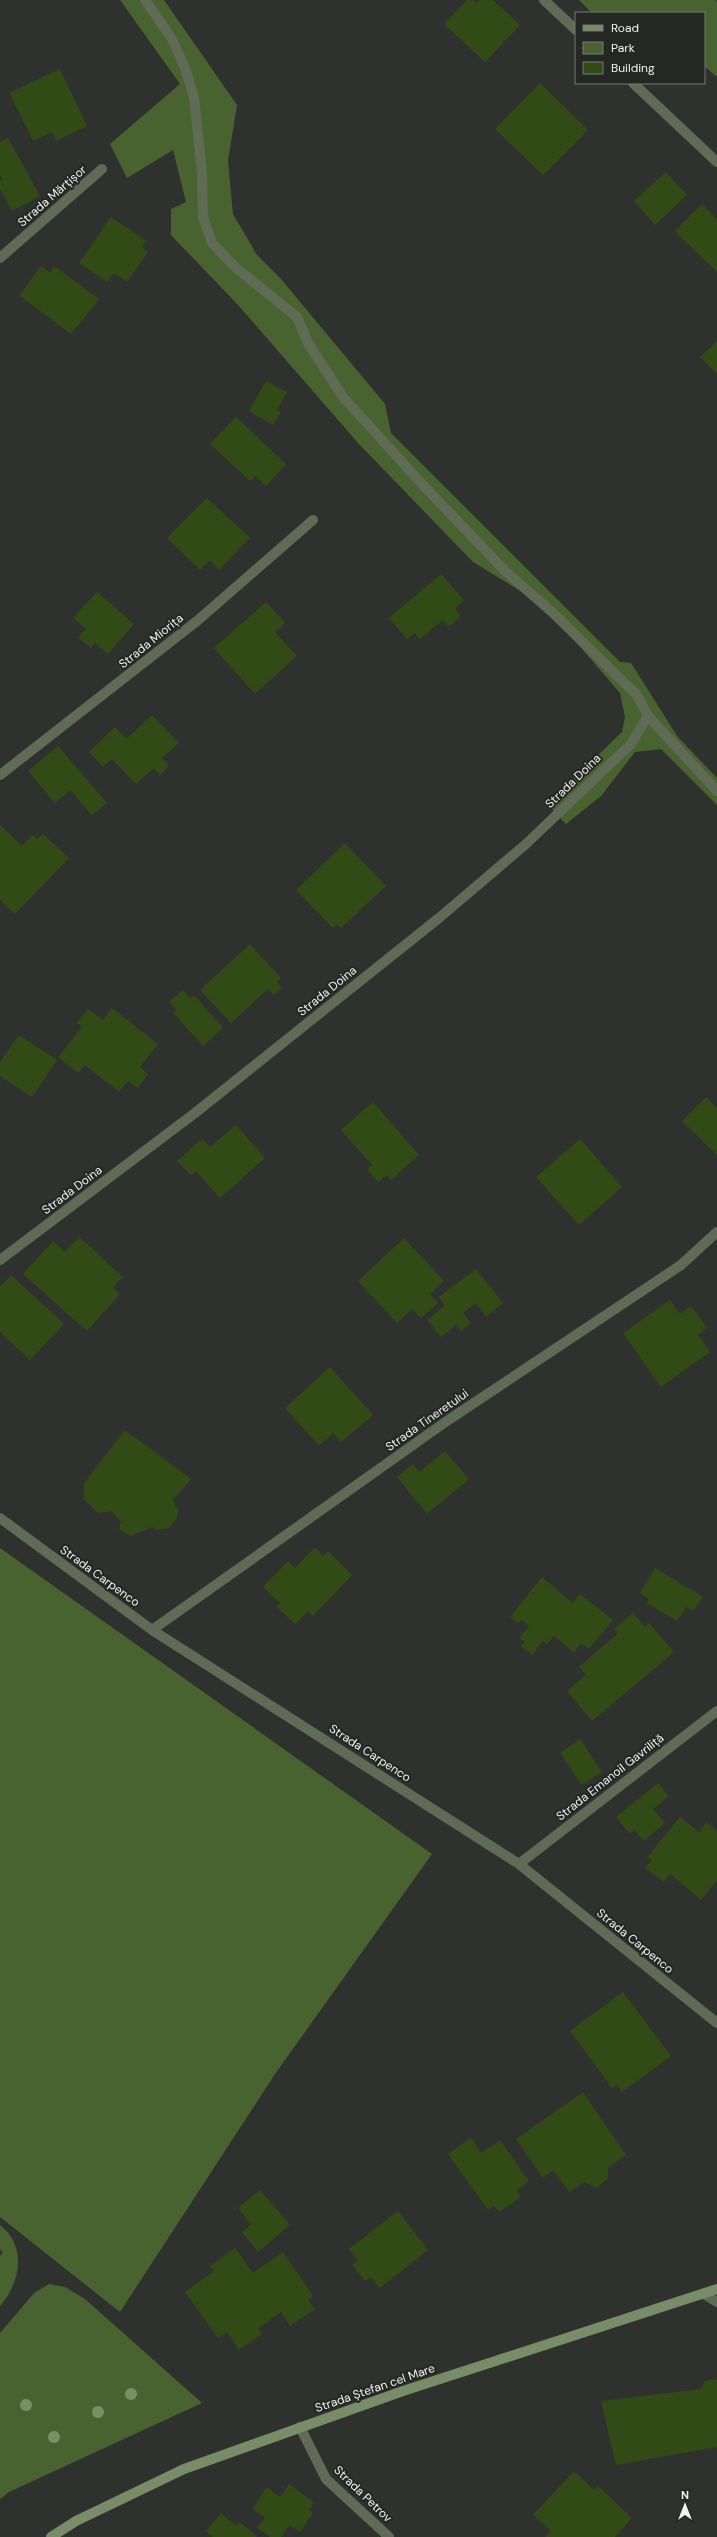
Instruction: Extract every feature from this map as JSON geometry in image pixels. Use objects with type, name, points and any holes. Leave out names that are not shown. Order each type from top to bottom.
[{"type":"main road","name":"Strada Ștefan cel Mare","points":[[51,2537],[76,2521],[184,2469],[300,2427],[717,2289]]},
{"type":"street","points":[[145,0],[172,39],[185,68],[194,97],[202,173],[203,217],[212,243],[235,267],[297,317],[308,343],[343,397],[422,484],[506,572],[552,612],[637,695],[648,716],[717,791]]},
{"type":"street","points":[[544,0],[575,29]]},
{"type":"street","points":[[634,84],[717,162]]},
{"type":"street","name":"Strada Mărțișor","points":[[0,258],[102,169]]},
{"type":"street","name":"Strada Miorița","points":[[0,775],[197,621],[313,520]]},
{"type":"street","name":"Strada Doina","points":[[0,1260],[195,1114],[444,913],[526,844],[631,744],[648,716]]},
{"type":"street","name":"Strada Tineretului","points":[[152,1630],[444,1423],[681,1265],[717,1232]]},
{"type":"street","name":"Strada Carpenco","points":[[0,1518],[152,1630],[519,1864],[717,2023]]},
{"type":"street","name":"Strada Emanoil Gavriliță","points":[[519,1864],[717,1711]]},
{"type":"street","points":[[704,2294],[717,2302]]},
{"type":"street","name":"Strada Petrov","points":[[300,2427],[326,2480],[388,2537]]},
{"type":"green space","points":[[120,0],[164,0],[237,105],[228,161],[233,214],[257,255],[281,279],[385,404],[391,433],[620,662],[631,663],[677,736],[717,778],[717,805],[661,749],[635,752],[601,796],[566,824],[547,804],[622,732],[625,717],[620,693],[545,606],[473,562],[358,443],[239,306],[171,235],[171,209],[186,202],[173,150],[127,178],[110,144],[180,84]]},
{"type":"green space","points":[[579,0],[715,0],[717,2],[717,77],[705,67],[705,12],[591,12]]},
{"type":"green space","points":[[0,1548],[432,1854],[275,2074],[120,2312],[0,2217]]},
{"type":"green space","points":[[0,2225],[9,2234],[14,2243],[18,2264],[13,2286],[0,2306],[0,2256],[3,2252],[0,2250]]},
{"type":"green space","points":[[49,2284],[65,2287],[85,2299],[202,2403],[9,2492],[0,2499],[0,2333],[34,2293]]},
{"type":"building","points":[[467,0],[473,0],[477,3],[480,0],[493,0],[520,25],[485,62],[444,24]]},
{"type":"building","points":[[60,69],[87,126],[56,141],[52,132],[33,141],[9,93]]},
{"type":"building","points":[[540,83],[588,130],[543,175],[495,129]]},
{"type":"building","points":[[8,138],[40,196],[12,211],[0,189],[0,181],[2,179],[0,175],[0,142]]},
{"type":"building","points":[[666,172],[687,195],[655,225],[634,201]]},
{"type":"building","points":[[702,204],[717,219],[717,272],[675,231]]},
{"type":"building","points":[[111,217],[146,241],[142,247],[148,252],[127,282],[114,273],[107,282],[79,263]]},
{"type":"building","points":[[41,266],[50,273],[54,266],[99,299],[71,334],[19,295]]},
{"type":"building","points":[[717,341],[717,374],[700,357]]},
{"type":"building","points":[[266,381],[287,392],[277,410],[281,412],[273,425],[249,411]]},
{"type":"building","points":[[236,417],[286,464],[266,486],[255,476],[250,481],[210,444]]},
{"type":"building","points":[[207,498],[250,538],[219,570],[210,560],[200,570],[167,538]]},
{"type":"building","points":[[441,574],[464,600],[455,608],[461,616],[448,627],[443,620],[420,639],[415,633],[407,639],[389,618]]},
{"type":"building","points":[[97,592],[134,624],[108,654],[95,643],[91,648],[78,637],[86,629],[73,618]]},
{"type":"building","points":[[266,602],[285,623],[275,632],[297,656],[255,694],[214,648]]},
{"type":"building","points":[[152,715],[179,743],[162,758],[169,766],[160,775],[154,768],[136,784],[112,759],[103,767],[89,752],[115,727],[126,739]]},
{"type":"building","points":[[58,746],[107,803],[92,815],[70,790],[55,803],[28,771]]},
{"type":"building","points":[[0,825],[22,846],[33,835],[37,839],[43,834],[69,858],[15,914],[0,900]]},
{"type":"building","points":[[345,843],[386,886],[341,928],[337,924],[333,928],[296,890]]},
{"type":"building","points":[[250,944],[281,978],[277,982],[282,988],[274,995],[268,989],[231,1023],[200,990]]},
{"type":"building","points":[[183,990],[190,998],[194,995],[223,1028],[203,1046],[173,1013],[176,1010],[169,1002]]},
{"type":"building","points":[[112,1008],[158,1044],[140,1067],[148,1074],[138,1088],[128,1081],[119,1092],[85,1065],[78,1073],[58,1057],[82,1027],[77,1023],[88,1009],[103,1020]]},
{"type":"building","points":[[19,1035],[57,1060],[32,1097],[0,1076],[0,1062]]},
{"type":"building","points":[[706,1097],[717,1108],[717,1155],[682,1121]]},
{"type":"building","points":[[373,1102],[419,1155],[391,1180],[387,1175],[378,1182],[367,1169],[372,1165],[341,1130]]},
{"type":"building","points":[[236,1125],[265,1158],[220,1198],[196,1171],[191,1175],[177,1161],[202,1139],[210,1147]]},
{"type":"building","points":[[580,1139],[622,1187],[579,1225],[536,1177]]},
{"type":"building","points":[[79,1237],[123,1277],[113,1288],[120,1294],[87,1331],[23,1274],[53,1241],[65,1252]]},
{"type":"building","points":[[404,1238],[444,1281],[430,1294],[438,1303],[421,1318],[412,1309],[397,1323],[358,1281]]},
{"type":"building","points":[[476,1269],[503,1303],[486,1317],[476,1303],[463,1313],[471,1323],[461,1331],[456,1325],[441,1337],[427,1320],[445,1305],[439,1297]]},
{"type":"building","points":[[11,1275],[64,1324],[30,1360],[0,1332],[0,1287]]},
{"type":"building","points":[[670,1300],[680,1314],[691,1306],[707,1328],[698,1335],[710,1352],[661,1387],[623,1333]]},
{"type":"building","points":[[330,1367],[373,1415],[341,1442],[333,1433],[319,1446],[285,1408]]},
{"type":"building","points":[[125,1430],[191,1479],[173,1500],[178,1511],[177,1519],[169,1528],[157,1530],[152,1527],[131,1536],[119,1529],[121,1522],[112,1511],[98,1513],[84,1499],[84,1483]]},
{"type":"building","points":[[445,1451],[469,1479],[427,1514],[397,1477],[413,1464],[419,1472]]},
{"type":"building","points":[[315,1547],[323,1556],[328,1551],[352,1575],[313,1616],[308,1611],[295,1624],[277,1607],[280,1603],[263,1587],[288,1561],[295,1568]]},
{"type":"building","points":[[655,1568],[703,1597],[694,1611],[686,1607],[677,1621],[646,1603],[649,1599],[640,1593]]},
{"type":"building","points":[[542,1577],[573,1603],[580,1594],[613,1620],[589,1649],[581,1643],[574,1653],[554,1636],[547,1644],[543,1641],[532,1655],[521,1646],[525,1642],[519,1638],[529,1626],[522,1620],[518,1623],[510,1617]]},
{"type":"building","points":[[633,1613],[645,1627],[649,1623],[674,1652],[592,1721],[567,1691],[586,1675],[579,1667],[618,1633],[614,1629]]},
{"type":"building","points":[[580,1739],[602,1772],[582,1785],[560,1753]]},
{"type":"building","points":[[658,1783],[669,1796],[653,1809],[665,1823],[644,1841],[634,1830],[630,1834],[616,1817]]},
{"type":"building","points":[[680,1817],[699,1832],[706,1822],[717,1831],[717,1880],[701,1900],[670,1874],[664,1882],[645,1868],[652,1860],[647,1857]]},
{"type":"building","points":[[623,1992],[671,2056],[622,2092],[617,2085],[612,2088],[570,2031]]},
{"type":"building","points":[[583,2092],[626,2155],[608,2168],[608,2178],[597,2188],[584,2182],[569,2192],[553,2170],[543,2178],[516,2139]]},
{"type":"building","points":[[471,2138],[481,2153],[500,2140],[529,2181],[517,2190],[521,2197],[499,2212],[494,2206],[488,2210],[448,2154]]},
{"type":"building","points":[[260,2190],[290,2225],[258,2252],[242,2232],[251,2224],[238,2208]]},
{"type":"building","points":[[398,2211],[428,2250],[380,2288],[371,2277],[365,2281],[352,2265],[358,2260],[349,2249]]},
{"type":"building","points":[[235,2248],[253,2273],[283,2252],[313,2296],[308,2300],[315,2309],[290,2326],[281,2312],[259,2328],[262,2334],[239,2350],[227,2332],[218,2338],[185,2292],[214,2271],[210,2266]]},
{"type":"building","points":[[711,2379],[717,2380],[717,2447],[616,2465],[601,2401],[701,2389],[704,2382]]},
{"type":"building","points":[[574,2471],[594,2490],[598,2486],[632,2518],[615,2537],[545,2537],[551,2531],[533,2515]]},
{"type":"building","points":[[289,2484],[314,2503],[309,2510],[313,2513],[300,2532],[290,2525],[281,2537],[270,2537],[257,2528],[265,2518],[252,2509],[267,2487],[280,2497]]},
{"type":"building","points":[[221,2513],[236,2526],[240,2522],[257,2537],[213,2537],[206,2531]]}]
